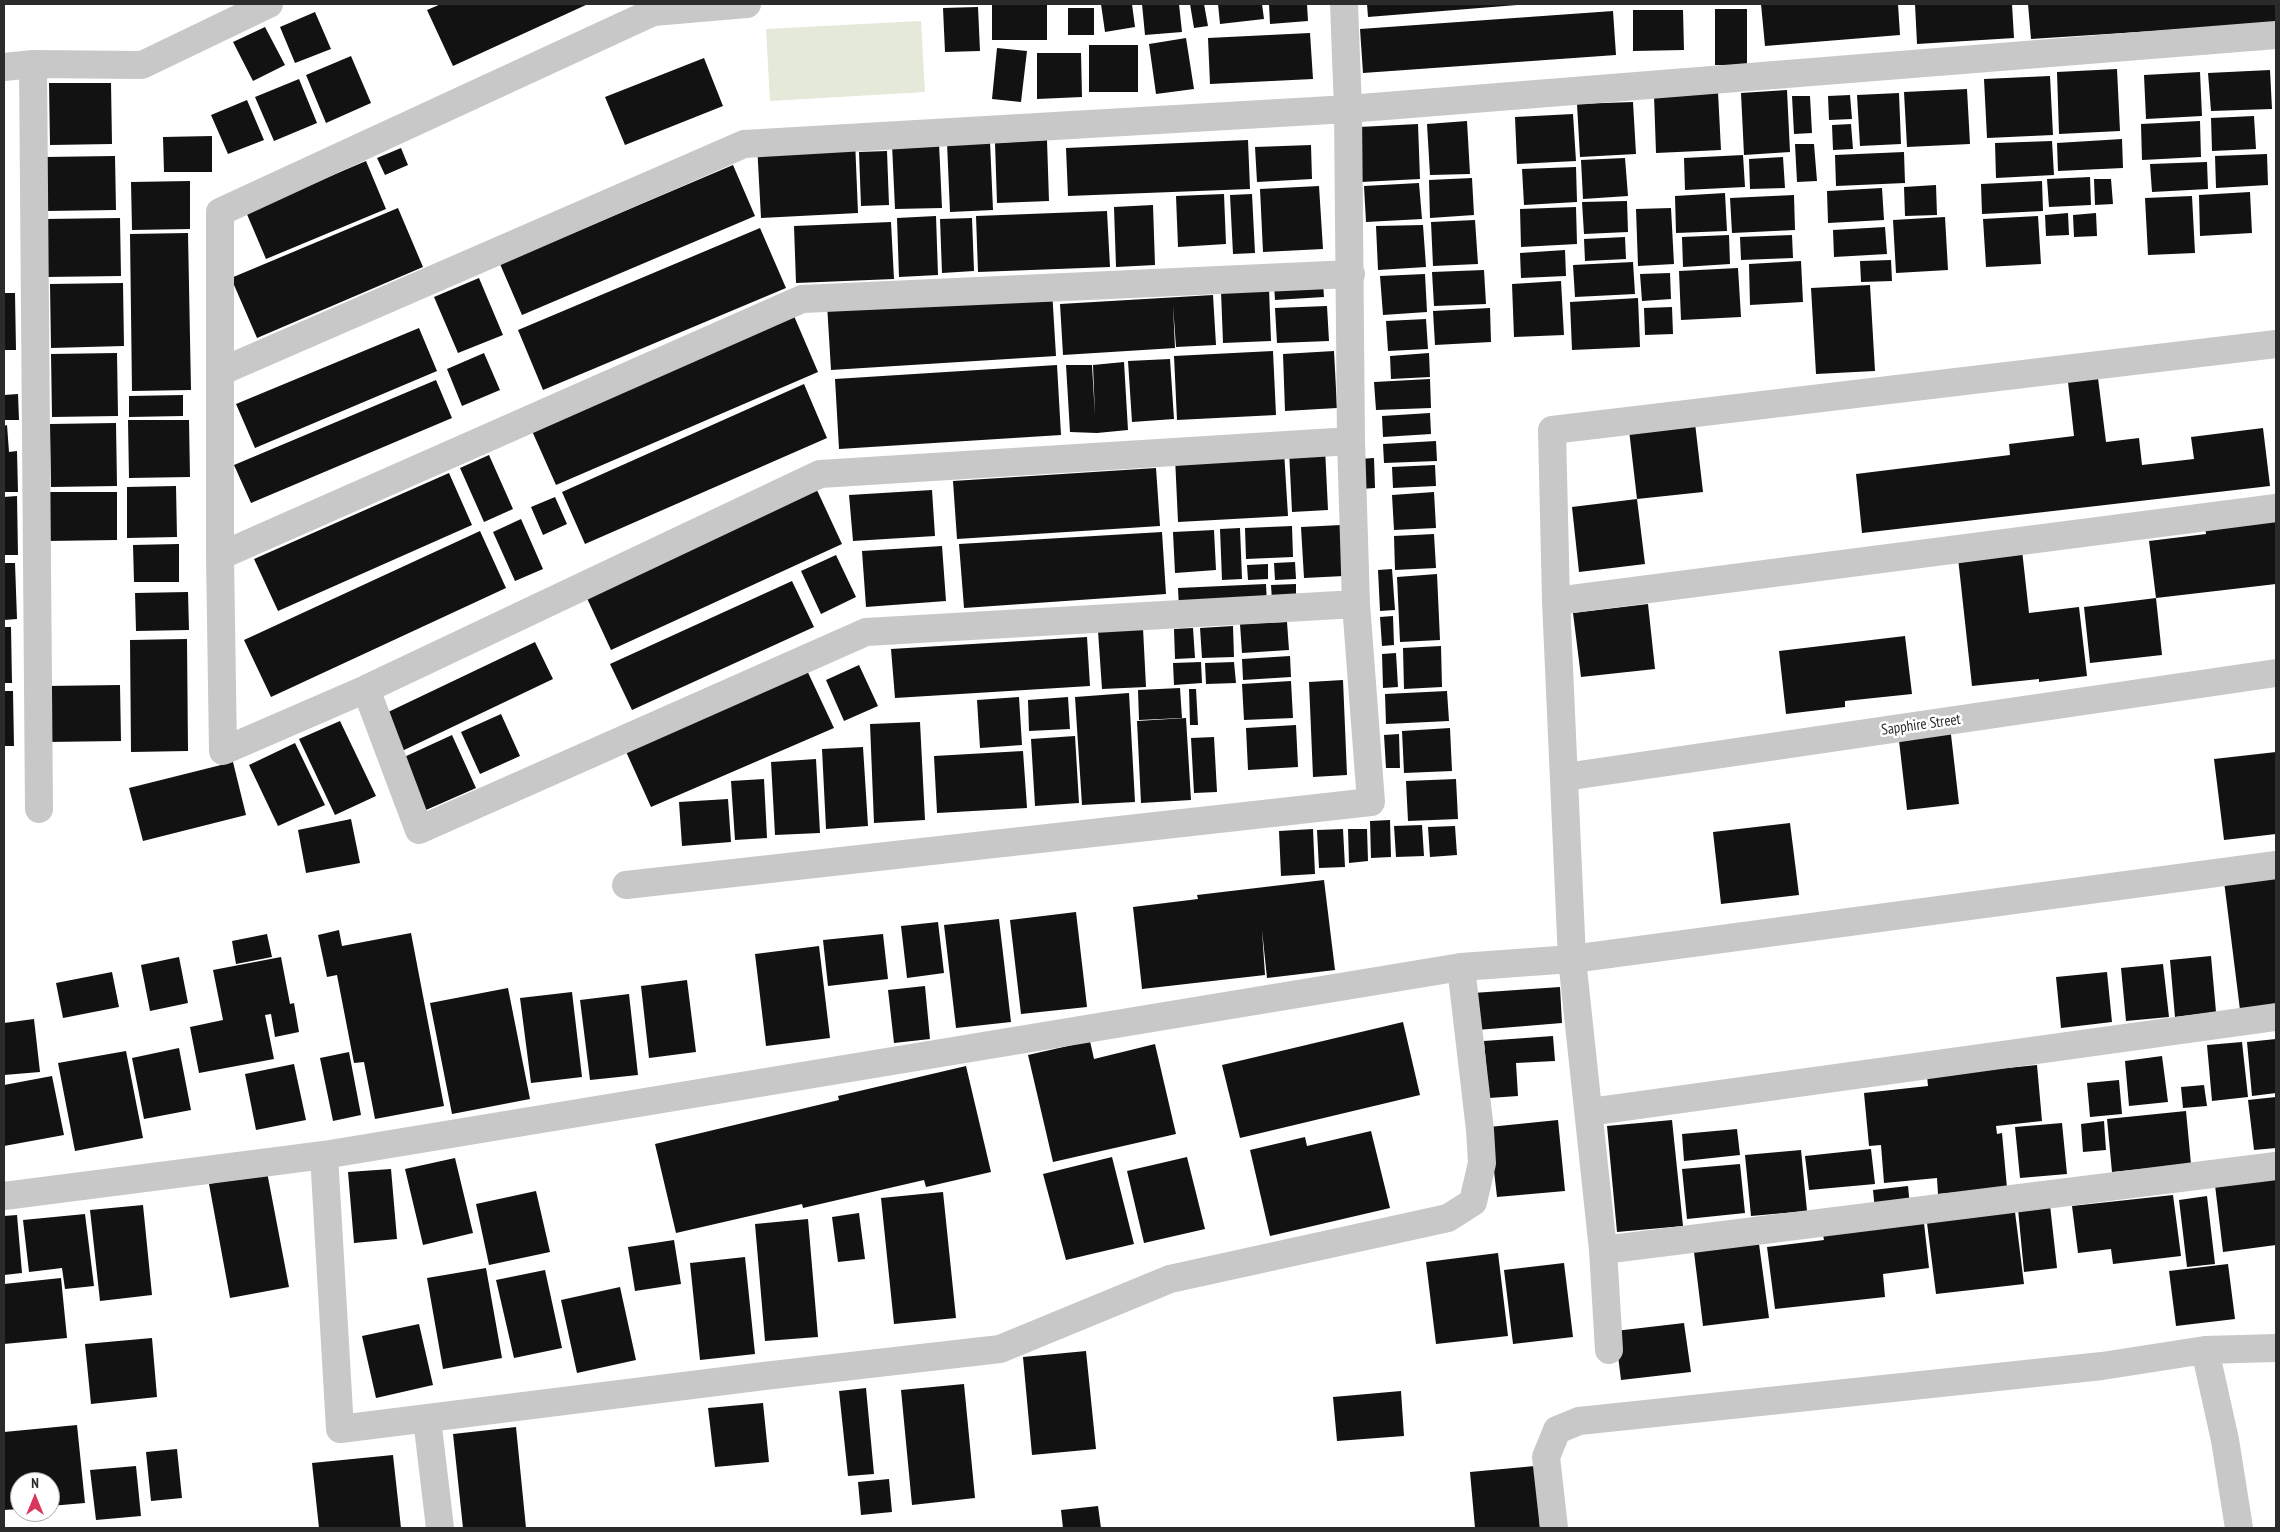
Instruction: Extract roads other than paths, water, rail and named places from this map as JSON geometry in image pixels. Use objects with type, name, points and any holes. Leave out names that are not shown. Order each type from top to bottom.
[{"type":"street","points":[[4,67],[33,64],[142,65],[269,4]]},
{"type":"street","points":[[747,4],[653,12],[220,212],[220,556],[223,751],[366,688],[820,474],[1351,441]]},
{"type":"street","points":[[626,885],[1371,802],[1356,604],[1351,441],[1351,274],[1348,109],[1344,4]]},
{"type":"street","points":[[220,372],[744,144],[1348,109],[2276,35]]},
{"type":"street","points":[[33,64],[39,809]]},
{"type":"street","points":[[220,556],[802,299],[1351,274]]},
{"type":"street","points":[[1609,1350],[1589,1112],[1572,959],[1556,601],[1552,430],[2276,344]]},
{"type":"street","points":[[1556,601],[2276,508]]},
{"type":"street","points":[[366,688],[419,830],[866,632],[1356,604]]},
{"type":"street","name":"Sapphire Street","points":[[1565,777],[2276,673]]},
{"type":"street","points":[[4,1196],[324,1155],[1461,967],[1572,959],[2276,865]]},
{"type":"street","points":[[324,1155],[340,1429],[764,1376],[1000,1349],[1170,1279],[1448,1218],[1473,1202],[1482,1163],[1480,1130],[1461,967]]},
{"type":"street","points":[[1589,1112],[2276,1017]]},
{"type":"street","points":[[1602,1250],[2276,1166]]},
{"type":"street","points":[[1554,1528],[1546,1456],[1557,1430],[1578,1421],[2092,1367],[2205,1350],[2276,1348]]},
{"type":"street","points":[[2205,1350],[2226,1440],[2239,1528]]},
{"type":"street","points":[[427,1419],[440,1528]]}]
